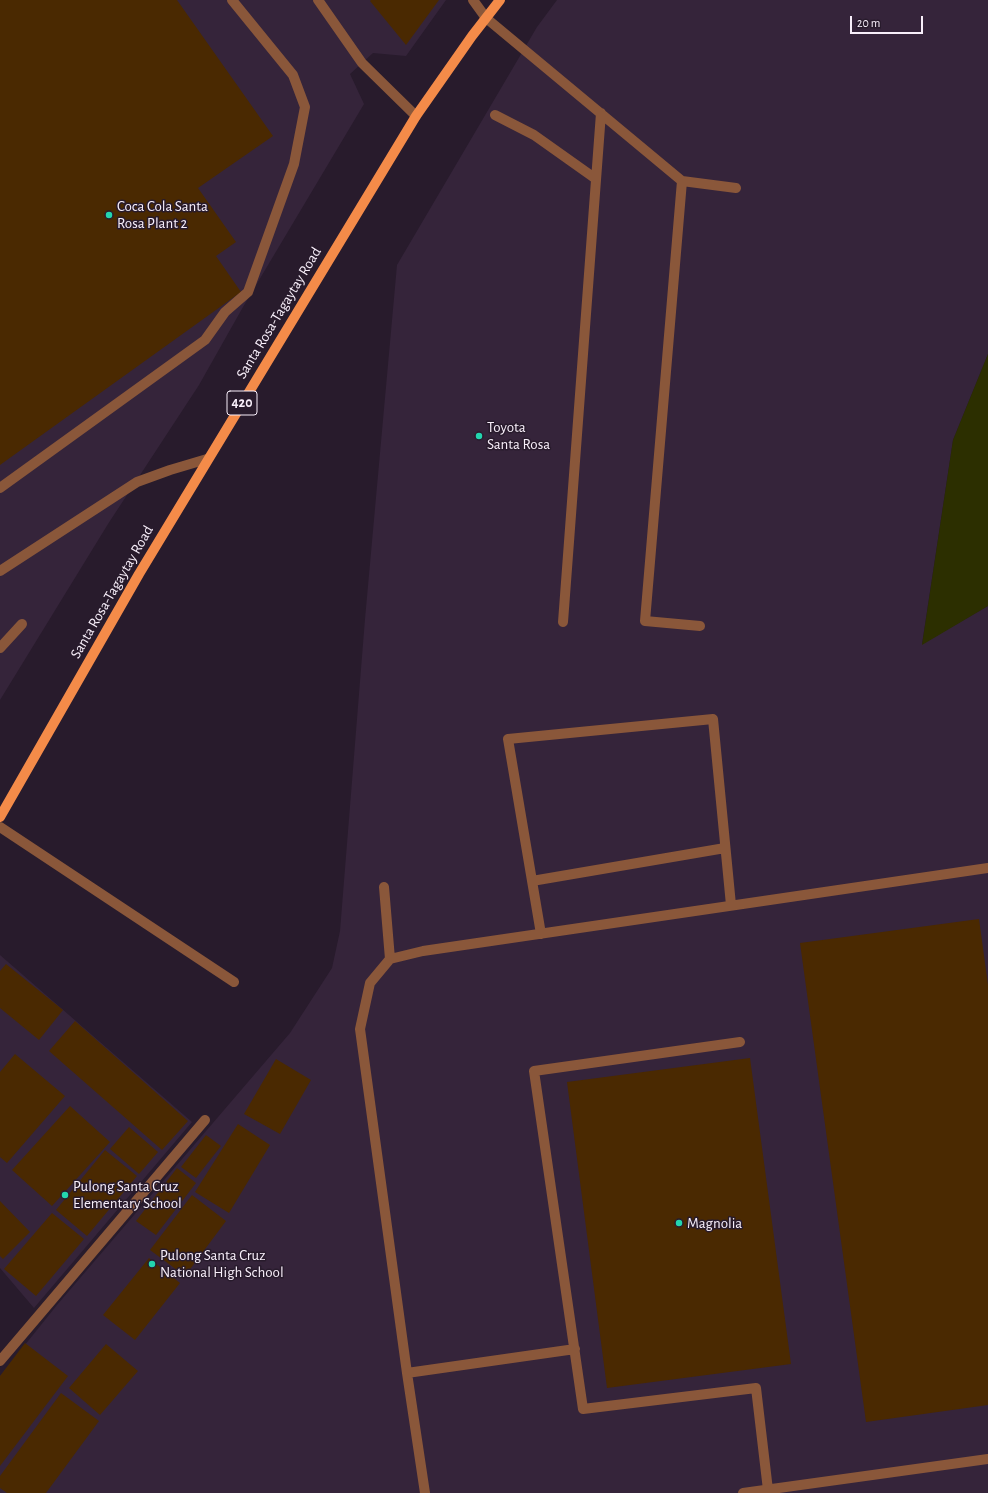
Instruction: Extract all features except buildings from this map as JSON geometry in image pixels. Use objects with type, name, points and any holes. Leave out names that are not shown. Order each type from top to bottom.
[{"type":"main road","name":"Santa Rosa-Tagaytay Road","points":[[0,817],[139,574],[207,459],[416,116],[500,0]]},
{"type":"street","points":[[0,488],[205,340],[226,312],[248,292],[294,164],[305,106],[293,75],[232,0]]},
{"type":"street","points":[[318,0],[362,63],[416,116]]},
{"type":"street","points":[[473,0],[486,18],[682,180],[736,188]]},
{"type":"street","points":[[563,622],[601,113]]},
{"type":"street","points":[[495,115],[534,135],[596,179]]},
{"type":"street","points":[[682,180],[645,621],[700,626]]},
{"type":"street","points":[[0,571],[137,482],[207,459]]},
{"type":"street","points":[[0,648],[22,624]]},
{"type":"street","points":[[541,934],[508,739],[713,719],[731,905]]},
{"type":"street","points":[[0,827],[234,982]]},
{"type":"street","points":[[532,881],[725,848]]},
{"type":"street","points":[[425,1493],[407,1374],[360,1029],[370,982],[390,959],[423,951],[988,868]]},
{"type":"street","points":[[384,887],[390,959]]},
{"type":"street","points":[[740,1042],[534,1071],[583,1409],[756,1388],[768,1490]]},
{"type":"street","points":[[0,1361],[205,1120]]},
{"type":"street","points":[[407,1374],[575,1349]]},
{"type":"street","points":[[743,1493],[988,1459]]},
{"type":"shaded area","points":[[0,0],[446,0],[406,56],[373,53],[350,74],[364,104],[243,307],[199,385],[108,524],[0,700]]},
{"type":"shaded area","points":[[557,0],[988,0],[988,354],[953,440],[922,644],[988,606],[988,1493],[0,1493],[0,1376],[57,1305],[290,1033],[332,968],[340,931],[365,619],[397,265],[537,27]]},
{"type":"shaded area","name":"Pulong Santa Cruz Elementary School","points":[[0,955],[192,1122],[34,1308],[0,1268]]},
{"type":"green space","points":[[988,354],[988,606],[922,645],[953,440]]},
{"type":"place","name":"Coca Cola Santa Rosa Plant 2","points":[[109,215]]},
{"type":"place","name":"Toyota Santa Rosa","points":[[479,436]]},
{"type":"place","name":"Pulong Santa Cruz Elementary School","points":[[65,1195]]},
{"type":"place","name":"Magnolia","points":[[679,1223]]},
{"type":"place","name":"Pulong Santa Cruz National High School","points":[[152,1264]]}]
